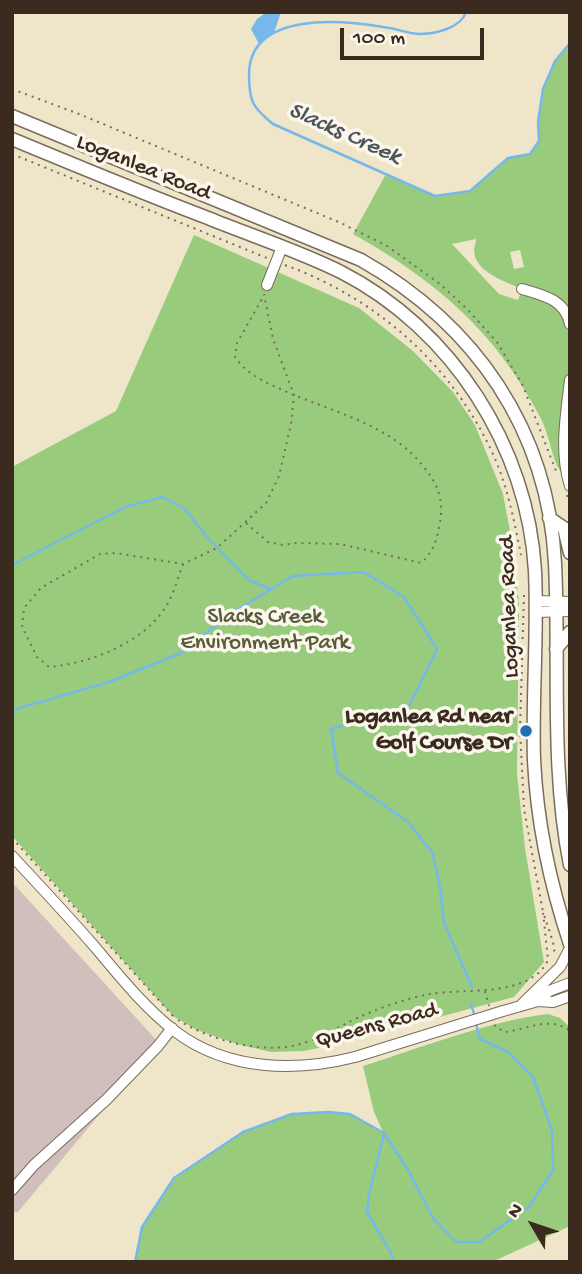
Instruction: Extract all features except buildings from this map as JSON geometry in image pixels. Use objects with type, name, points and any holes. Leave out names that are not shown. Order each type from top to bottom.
[{"type":"main road","name":"Loganlea Road","points":[[12,116],[335,248],[408,290],[443,318],[475,352],[505,395],[514,413],[532,457],[549,517],[555,561],[559,788],[570,864]]},
{"type":"main road","name":"Loganlea Road","points":[[12,139],[343,273],[372,291],[430,338],[462,373],[486,409],[505,447],[520,486],[531,537],[536,607],[534,761],[548,872],[570,946]]},
{"type":"main road","points":[[549,517],[564,528],[570,552]]},
{"type":"main road","points":[[556,649],[570,632]]},
{"type":"street","points":[[267,285],[282,247]]},
{"type":"street","points":[[522,289],[552,298],[563,308],[570,324]]},
{"type":"street","points":[[570,380],[563,445],[564,467],[570,486]]},
{"type":"street","points":[[556,607],[570,602]]},
{"type":"street","points":[[536,607],[556,607],[570,611]]},
{"type":"street","name":"Queens Road","points":[[12,856],[152,1011],[172,1028],[205,1049],[234,1059],[297,1067],[326,1064],[503,1010],[538,1001],[553,1002],[565,997]]},
{"type":"street","points":[[520,1006],[560,967],[570,946]]},
{"type":"street","name":"Queens Road","points":[[538,1001],[549,990],[570,983]]},
{"type":"street","points":[[565,997],[570,1007]]},
{"type":"street","points":[[12,1191],[34,1166],[106,1100],[172,1028]]},
{"type":"path","points":[[12,154],[276,262],[354,296],[379,313],[450,382],[477,422],[493,454],[507,492],[523,563]]},
{"type":"path","points":[[245,522],[268,542],[284,545],[297,542],[340,544],[421,563],[430,555],[440,528],[442,499],[429,474],[413,453],[393,438],[369,426],[257,378],[241,367],[234,357],[237,343],[264,297],[267,285]]},
{"type":"path","points":[[183,564],[168,604],[150,626],[113,649],[75,664],[49,667],[37,657],[27,642],[22,627],[23,608],[41,588],[100,554],[115,552],[183,564],[216,548],[266,503],[279,476],[291,424],[294,395],[273,339],[264,297]]},
{"type":"path","points":[[12,838],[174,1017],[186,1025],[230,1041],[255,1047],[283,1047],[305,1043],[401,1001],[431,994],[485,990],[521,982],[544,968],[548,960],[543,912],[524,808],[520,729],[524,587]]},
{"type":"path","points":[[543,912],[553,942],[555,962],[560,967]]},
{"type":"path","points":[[485,990],[489,1006]]},
{"type":"path","points":[[570,1014],[567,1016],[570,1019]]},
{"type":"path","points":[[492,1016],[494,1025],[504,1032],[519,1031],[551,1021],[570,1031]]},
{"type":"shaded area","points":[[12,882],[159,1043],[18,1212],[12,1213]]},
{"type":"green space","points":[[570,43],[570,489],[555,461],[539,415],[503,357],[460,310],[436,290],[411,270],[353,234],[386,174],[435,196],[470,191],[508,158],[530,154],[539,141],[538,122],[543,89],[555,61]],"holes":[[[476,239],[474,251],[480,265],[492,275],[522,289],[518,300],[499,294],[452,244]],[[520,250],[524,267],[514,269],[510,252]]]},
{"type":"green space","name":"Slacks Creek Environment Park","points":[[194,235],[359,308],[413,351],[453,392],[475,425],[503,494],[513,547],[519,604],[517,774],[525,848],[544,962],[514,997],[304,1051],[271,1052],[237,1044],[197,1030],[173,1016],[12,836],[12,467],[116,411]]},
{"type":"green space","points":[[548,1014],[560,1018],[570,1027],[570,1226],[492,1262],[135,1262],[142,1227],[174,1178],[243,1132],[292,1114],[328,1112],[350,1114],[383,1132],[374,1112],[363,1066],[479,1029]]},
{"type":"water","points":[[267,12],[281,12],[274,33],[259,44],[251,29],[257,19]]},
{"type":"waterway","name":"Slacks Creek","points":[[466,12],[453,26],[426,34],[366,24],[323,22],[301,24],[281,30],[265,39],[253,54],[249,74],[253,103],[273,124],[435,196],[470,191],[508,158],[530,154],[539,141],[538,122],[543,89],[555,61],[570,43]]},
{"type":"waterway","points":[[12,565],[125,507],[162,497],[184,508],[207,537],[250,581],[271,589]]},
{"type":"waterway","points":[[12,710],[109,682],[181,653],[233,612],[293,576],[364,572],[404,597],[437,649],[409,706],[331,729],[338,773],[408,822],[432,852],[440,886],[444,923],[472,987]]},
{"type":"waterway","points":[[471,1004],[475,1017]]},
{"type":"waterway","points":[[135,1262],[142,1227],[174,1178],[243,1132],[292,1114],[350,1114],[384,1133],[408,1170],[433,1218],[456,1242],[479,1242],[529,1207],[553,1170],[552,1131],[533,1077],[508,1052],[480,1039],[476,1024]]},
{"type":"waterway","points":[[384,1134],[367,1212],[392,1255],[393,1262]]},
{"type":"place","name":"Loganlea Rd near Golf Course Dr","points":[[526,731]]}]
